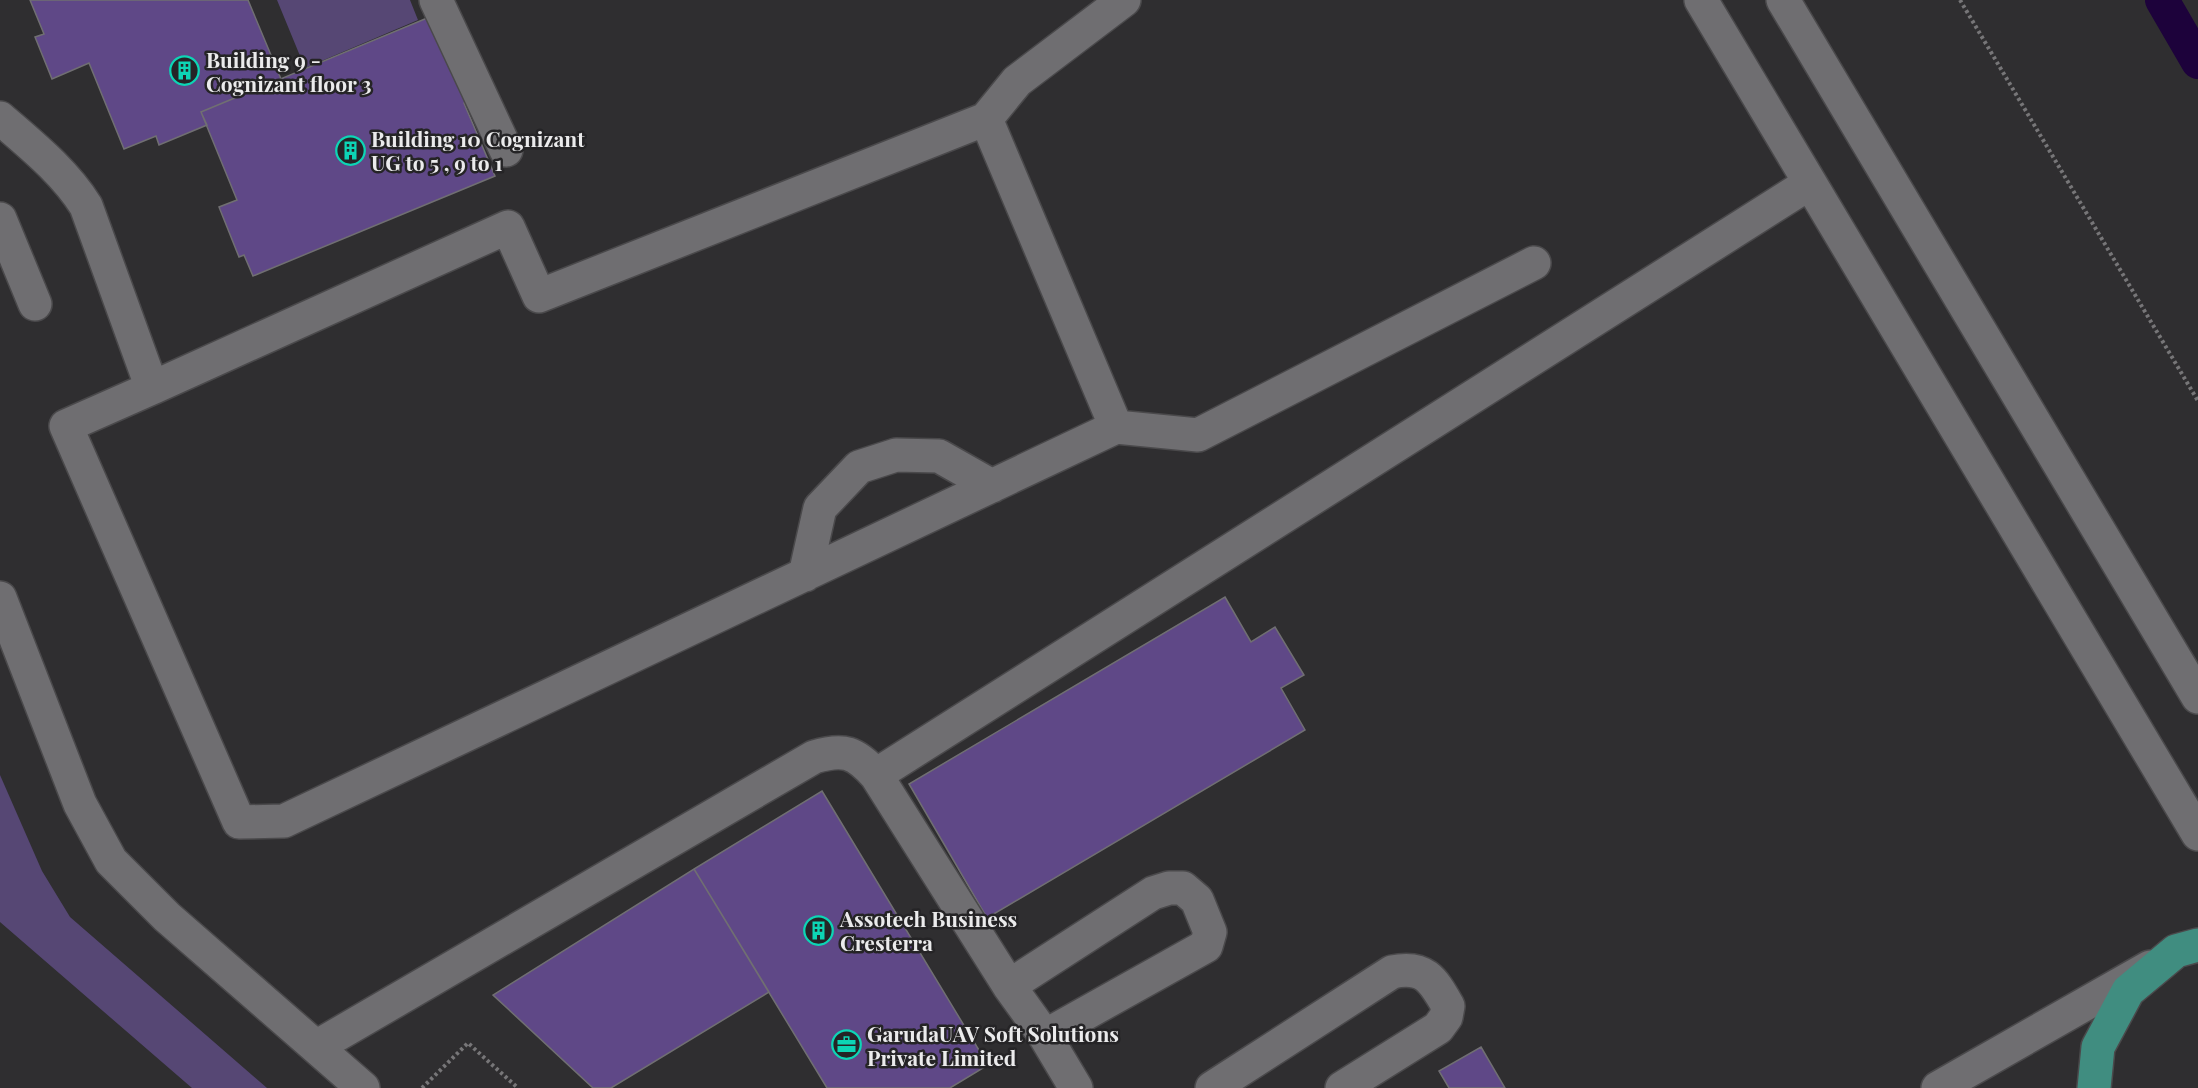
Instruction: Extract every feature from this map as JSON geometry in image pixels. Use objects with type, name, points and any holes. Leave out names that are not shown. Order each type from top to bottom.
[{"type":"main road","points":[[2094,1088],[2098,1047],[2128,992],[2187,948]]},
{"type":"street","points":[[436,0],[506,150]]},
{"type":"street","points":[[1124,0],[1017,81],[986,119],[539,296],[508,227],[66,426],[238,822],[284,821],[1116,428],[1198,435],[1534,263]]},
{"type":"street","points":[[1701,0],[2198,834]]},
{"type":"street","points":[[1783,0],[2198,697]]},
{"type":"street","points":[[0,118],[61,173],[76,189],[86,206],[152,388]]},
{"type":"street","points":[[986,119],[1116,428]]},
{"type":"street","points":[[876,775],[1810,183]]},
{"type":"street","points":[[0,219],[35,304]]},
{"type":"street","points":[[805,575],[820,508],[859,467],[896,455],[939,456],[992,486]]},
{"type":"street","points":[[0,598],[80,804],[111,861],[166,917],[363,1088]]},
{"type":"street","points":[[316,1047],[814,757],[833,751],[849,754],[862,760],[876,775],[1009,986],[1045,1036],[1076,1088]]},
{"type":"street","points":[[1009,986],[1153,893],[1168,888],[1183,888],[1197,900],[1210,932],[1206,946],[1045,1036]]},
{"type":"street","points":[[1938,1088],[2187,948]]},
{"type":"street","points":[[1212,1088],[1392,972],[1408,969],[1422,973],[1434,982],[1448,1006],[1446,1017],[1438,1028],[1342,1088]]},
{"type":"path","points":[[1960,0],[2198,401]]},
{"type":"path","points":[[422,1088],[468,1043],[518,1088]]},
{"type":"shaded area","points":[[277,0],[410,0],[418,20],[305,68]]},
{"type":"shaded area","points":[[0,775],[42,871],[70,917],[267,1088],[192,1088],[0,922]]},
{"type":"building","name":"Building 9 - Cognizant floor 3","points":[[30,0],[248,0],[281,79],[201,112],[207,125],[159,145],[156,136],[124,149],[89,63],[52,79],[35,37],[44,34]]},
{"type":"building","name":"Building 10 Cognizant UG to 5 , 9 to 1","points":[[432,16],[474,98],[464,103],[495,176],[253,276],[244,255],[239,257],[219,207],[237,200],[201,112]]},
{"type":"building","points":[[1225,597],[1251,642],[1275,627],[1304,675],[1281,688],[1305,730],[987,918],[909,784]]},
{"type":"building","name":"Assotech Business Cresterra","points":[[822,791],[988,1065],[950,1088],[827,1088],[694,869]]},
{"type":"building","points":[[694,869],[769,992],[611,1088],[593,1088],[493,995]]},
{"type":"building","points":[[1481,1047],[1505,1088],[1449,1088],[1439,1071]]},
{"type":"waterway","points":[[2162,0],[2198,62]]},
{"type":"place","name":"Building 9 - Cognizant floor 3","points":[[185,71]]},
{"type":"place","name":"Building 10 Cognizant UG to 5 , 9 to 1","points":[[350,150]]},
{"type":"place","name":"Assotech Business Cresterra","points":[[819,930]]},
{"type":"place","name":"GarudaUAV Soft Solutions Private Limited","points":[[846,1045]]}]
